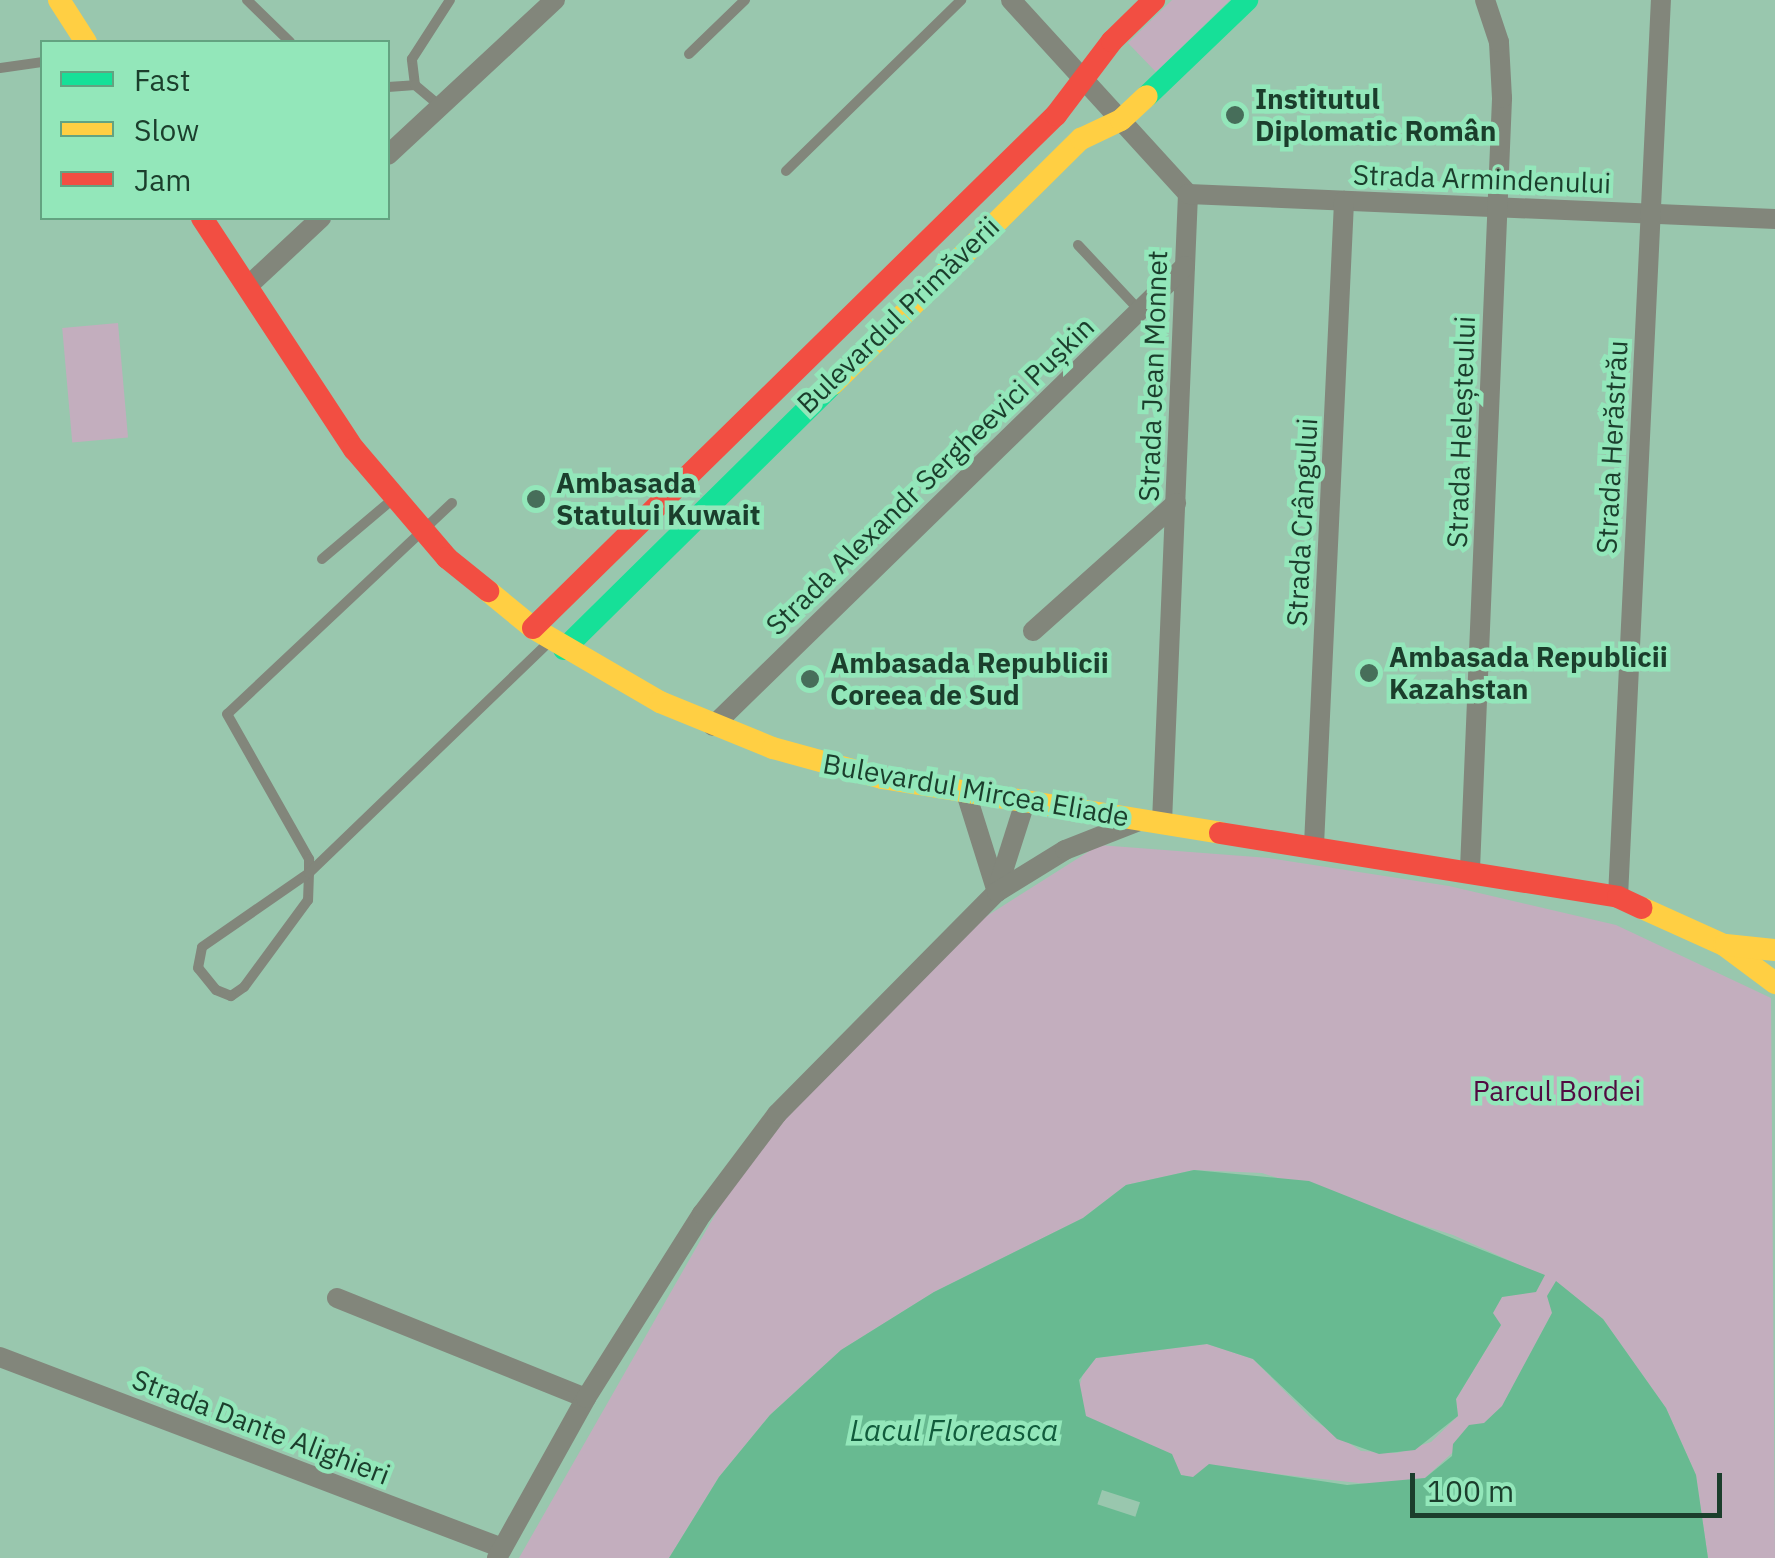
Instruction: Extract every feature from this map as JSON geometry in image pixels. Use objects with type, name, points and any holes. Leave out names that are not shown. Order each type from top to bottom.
[{"type":"street","points":[[59,0],[85,40]]},
{"type":"street","points":[[390,153],[555,0]]},
{"type":"street","points":[[1010,0],[1188,194]]},
{"type":"street","name":"Bulevardul Primăverii","points":[[549,639],[694,467],[1056,115],[1083,77],[1154,0]]},
{"type":"street","name":"Bulevardul Primăverii","points":[[549,639],[720,491],[1081,138],[1121,120],[1247,0]]},
{"type":"street","name":"Strada Heleșteului","points":[[1470,869],[1498,207],[1499,42],[1484,0]]},
{"type":"street","name":"Strada Herăstrău","points":[[1618,897],[1661,0]]},
{"type":"street","name":"Strada Armindenului","points":[[1188,194],[1775,219]]},
{"type":"street","name":"Strada Jean Monnet","points":[[1151,821],[1176,503],[1188,194]]},
{"type":"street","name":"Strada Crângului","points":[[1314,845],[1344,201]]},
{"type":"street","name":"Bulevardul Mircea Eliade","points":[[203,220],[393,499],[422,532],[549,639],[713,726],[830,766],[966,793],[1470,869],[1618,897],[1724,944],[1775,983]]},
{"type":"street","points":[[248,286],[319,220]]},
{"type":"street","name":"Strada Alexandr Sergheevici Pușkin","points":[[713,726],[1185,266]]},
{"type":"street","points":[[1034,632],[1176,503]]},
{"type":"street","points":[[966,793],[996,892]]},
{"type":"street","points":[[996,892],[1024,802]]},
{"type":"street","points":[[500,1553],[586,1398],[702,1214],[777,1114],[996,892],[1065,850],[1151,821]]},
{"type":"street","name":"Bulevardul Mircea Eliade","points":[[1724,944],[1775,950]]},
{"type":"street","points":[[337,1298],[586,1398]]},
{"type":"street","name":"Strada Dante Alighieri","points":[[0,1357],[500,1553]]},
{"type":"lane","points":[[247,0],[288,40]]},
{"type":"lane","points":[[440,106],[416,85],[412,60],[450,0]]},
{"type":"lane","points":[[689,54],[745,0]]},
{"type":"lane","points":[[786,171],[961,0]]},
{"type":"lane","points":[[0,68],[40,62]]},
{"type":"lane","points":[[390,87],[416,85]]},
{"type":"lane","points":[[1078,245],[1140,310]]},
{"type":"lane","points":[[908,263],[929,284]]},
{"type":"lane","points":[[694,467],[720,491]]},
{"type":"lane","points":[[322,560],[393,499]]},
{"type":"lane","points":[[452,503],[227,714],[284,808],[309,873],[308,900],[244,987],[231,996],[216,990],[198,968],[202,947],[309,873],[549,639]]},
{"type":"green space","points":[[1172,0],[1230,0],[1156,72],[1128,43]]},
{"type":"green space","points":[[118,323],[128,438],[72,442],[62,328]]},
{"type":"green space","name":"Parcul Bordei","points":[[1099,845],[1269,858],[1449,886],[1616,925],[1771,998],[1775,1558],[1708,1558],[1696,1475],[1666,1408],[1603,1319],[1556,1282],[1552,1313],[1502,1407],[1425,1478],[1386,1486],[1249,1471],[1194,1478],[1181,1475],[1171,1454],[1099,1426],[1085,1416],[1078,1391],[1085,1367],[1096,1358],[1207,1344],[1253,1359],[1311,1418],[1361,1451],[1397,1453],[1431,1442],[1458,1416],[1456,1399],[1501,1325],[1492,1313],[1502,1297],[1536,1291],[1544,1276],[1453,1235],[1262,1173],[1194,1170],[1126,1185],[1083,1218],[934,1292],[841,1350],[770,1415],[719,1477],[669,1558],[519,1558],[728,1192],[798,1099],[968,928]]},
{"type":"water","name":"Lacul Floreasca","points":[[1194,1170],[1309,1181],[1545,1275],[1536,1292],[1502,1297],[1493,1313],[1501,1325],[1456,1399],[1458,1416],[1415,1450],[1379,1454],[1337,1439],[1253,1359],[1207,1344],[1096,1358],[1079,1380],[1086,1416],[1172,1454],[1181,1475],[1193,1477],[1209,1464],[1347,1485],[1425,1478],[1452,1456],[1453,1444],[1469,1425],[1484,1423],[1502,1406],[1552,1313],[1547,1296],[1556,1281],[1603,1319],[1666,1408],[1696,1475],[1708,1558],[669,1558],[719,1477],[770,1415],[841,1350],[934,1292],[1083,1218],[1126,1185]]},
{"type":"pier","points":[[1102,1490],[1140,1502],[1135,1517],[1097,1504]]},
{"type":"traffic: fast","points":[[1147,96],[1247,0]]},
{"type":"traffic: fast","points":[[564,649],[833,384]]},
{"type":"traffic: slow","points":[[59,0],[85,40]]},
{"type":"traffic: slow","points":[[833,384],[1081,139],[1121,120],[1147,96]]},
{"type":"traffic: slow","points":[[488,591],[533,628],[660,702],[773,748],[882,778],[1220,833]]},
{"type":"traffic: slow","points":[[1642,908],[1724,945],[1775,983]]},
{"type":"traffic: slow","points":[[1726,945],[1775,950]]},
{"type":"traffic: jam","points":[[533,628],[1056,115],[1112,41],[1154,0]]},
{"type":"traffic: jam","points":[[203,220],[354,449],[447,558],[488,591]]},
{"type":"traffic: jam","points":[[1220,833],[1618,897],[1642,908]]},
{"type":"place","name":"Institutul Diplomatic Român","points":[[1235,115]]},
{"type":"place","name":"Ambasada Statului Kuwait","points":[[536,499]]},
{"type":"place","name":"Ambasada Republicii Kazahstan","points":[[1369,673]]},
{"type":"place","name":"Ambasada Republicii Coreea de Sud","points":[[810,679]]}]
